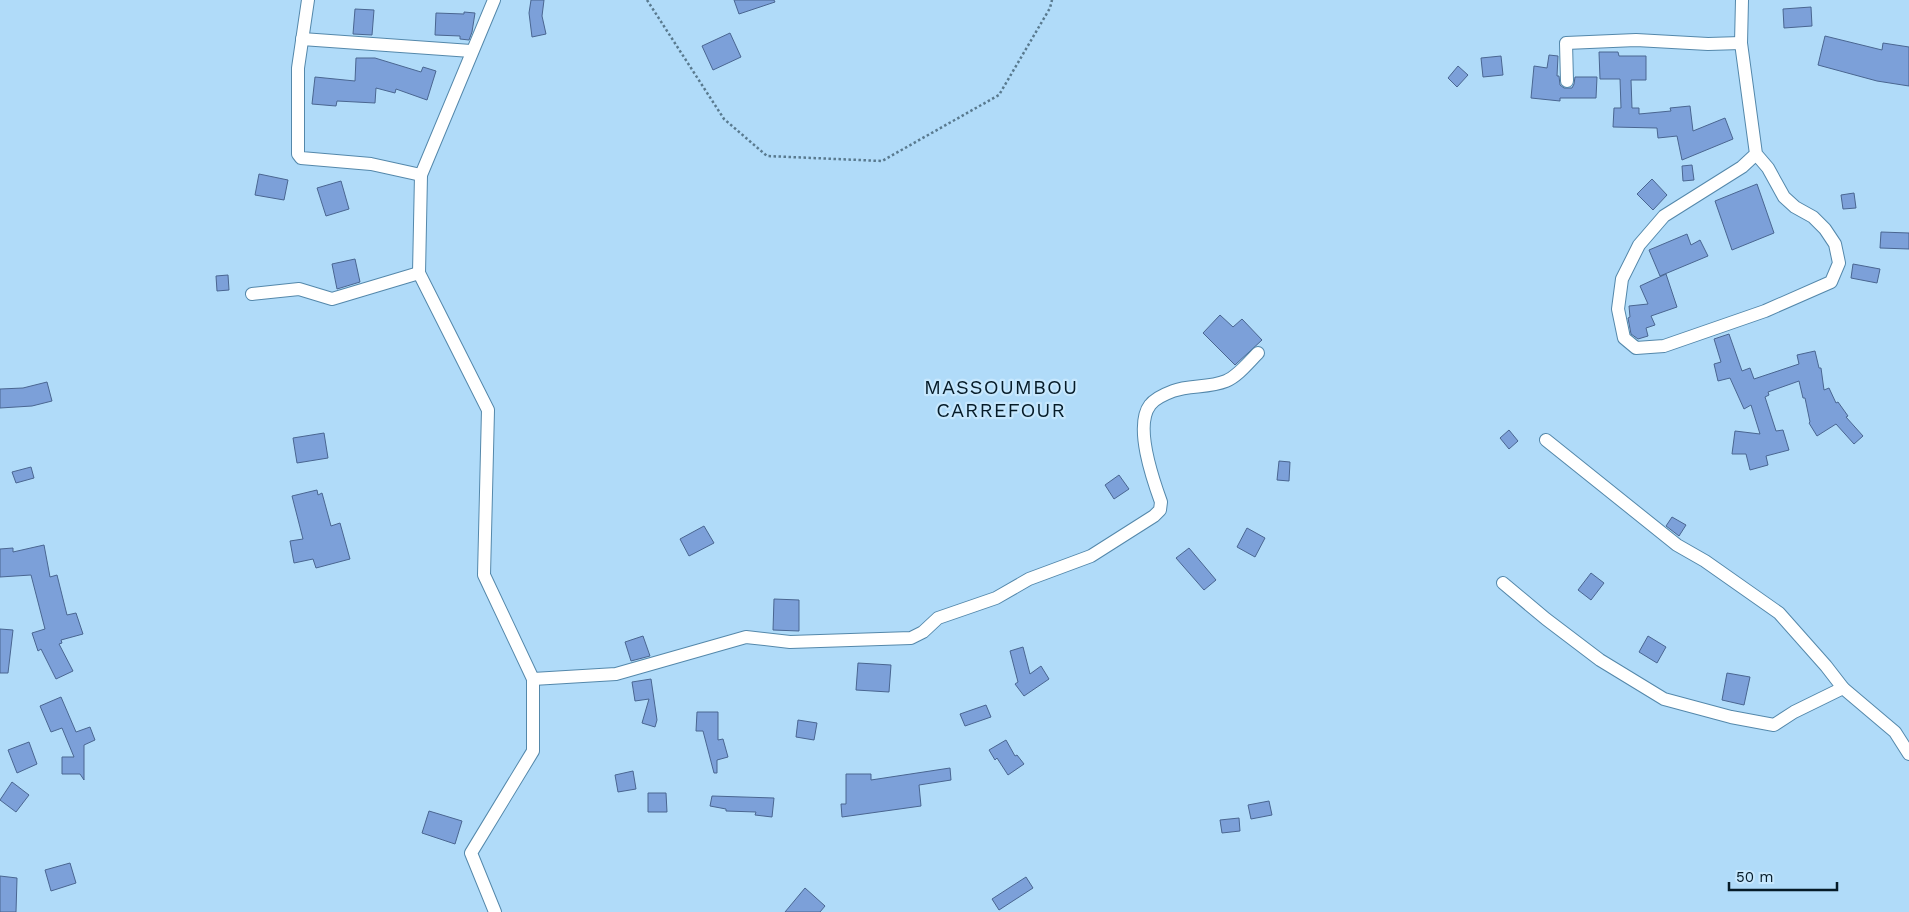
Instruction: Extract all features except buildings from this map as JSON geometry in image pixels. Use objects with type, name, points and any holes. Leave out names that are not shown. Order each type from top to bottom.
[{"type":"street","points":[[308,0],[298,68],[298,154],[301,158],[371,164],[421,175]]},
{"type":"street","points":[[494,0],[471,51],[421,175],[419,272],[488,410],[484,575],[533,679],[533,751],[471,853],[495,912]]},
{"type":"street","points":[[1742,0],[1741,43],[1756,154],[1768,168],[1784,197],[1795,207],[1813,217],[1825,229],[1835,244],[1839,263],[1831,282],[1765,311],[1664,346],[1636,348],[1624,338],[1618,308],[1622,279],[1639,245],[1664,216],[1742,167],[1756,154]]},
{"type":"street","points":[[302,39],[471,51]]},
{"type":"street","points":[[1566,81],[1566,42],[1636,40],[1708,44],[1741,43]]},
{"type":"street","points":[[252,294],[299,289],[332,299],[419,272]]},
{"type":"street","points":[[533,679],[616,674],[746,637],[790,642],[912,638],[924,632],[938,618],[996,598],[1029,579],[1091,556],[1154,516],[1160,510],[1161,502],[1146,452],[1146,413],[1150,404],[1174,391],[1226,381],[1237,374],[1258,353]]},
{"type":"street","points":[[1546,440],[1677,545],[1705,561],[1779,614],[1826,666],[1843,688],[1895,732],[1909,754]]},
{"type":"street","points":[[1503,583],[1600,660],[1664,699],[1731,717],[1774,725],[1794,712],[1843,688]]},
{"type":"path","points":[[647,0],[724,119],[767,156],[882,161],[999,95],[1050,8],[1052,0]]},
{"type":"district","name":"MASSOUMBOU CARREFOUR","points":[[1001,398]]}]
